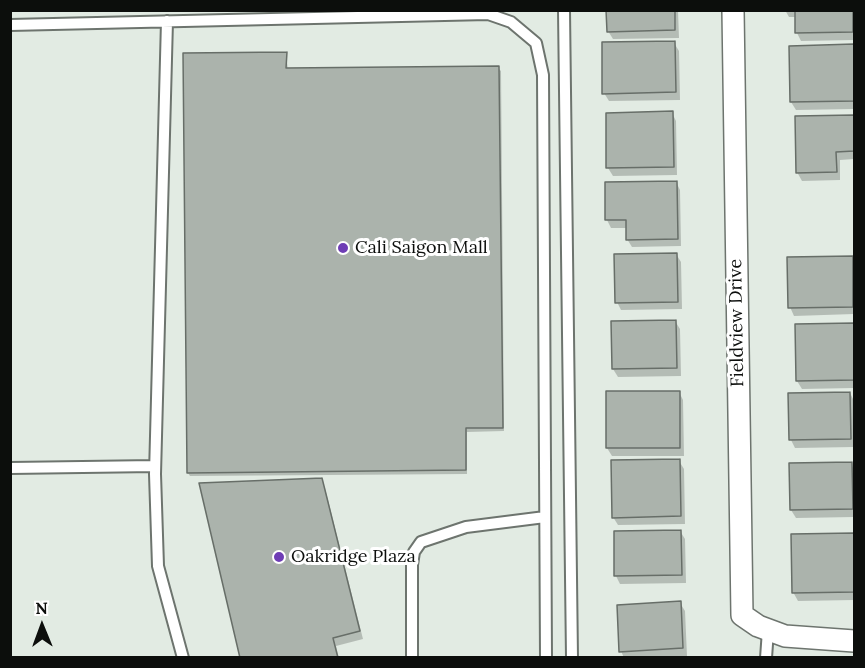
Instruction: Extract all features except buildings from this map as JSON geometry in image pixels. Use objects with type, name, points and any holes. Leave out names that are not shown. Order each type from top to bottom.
[{"type":"street","name":"Fieldview Drive","points":[[733,10],[742,615],[763,628]]},
{"type":"street","points":[[763,628],[785,636],[855,641]]},
{"type":"lane","points":[[564,10],[572,657]]},
{"type":"lane","points":[[10,25],[488,14],[511,22],[536,43],[543,75],[546,657]]},
{"type":"lane","points":[[167,21],[155,466],[158,566],[183,657]]},
{"type":"lane","points":[[10,468],[155,466]]},
{"type":"lane","points":[[412,657],[412,565],[414,552],[421,542],[466,527],[545,517]]},
{"type":"lane","points":[[763,628],[766,657]]},
{"type":"place","name":"Cali Saigon Mall","points":[[343,248]]},
{"type":"place","name":"Oakridge Plaza","points":[[279,557]]}]
